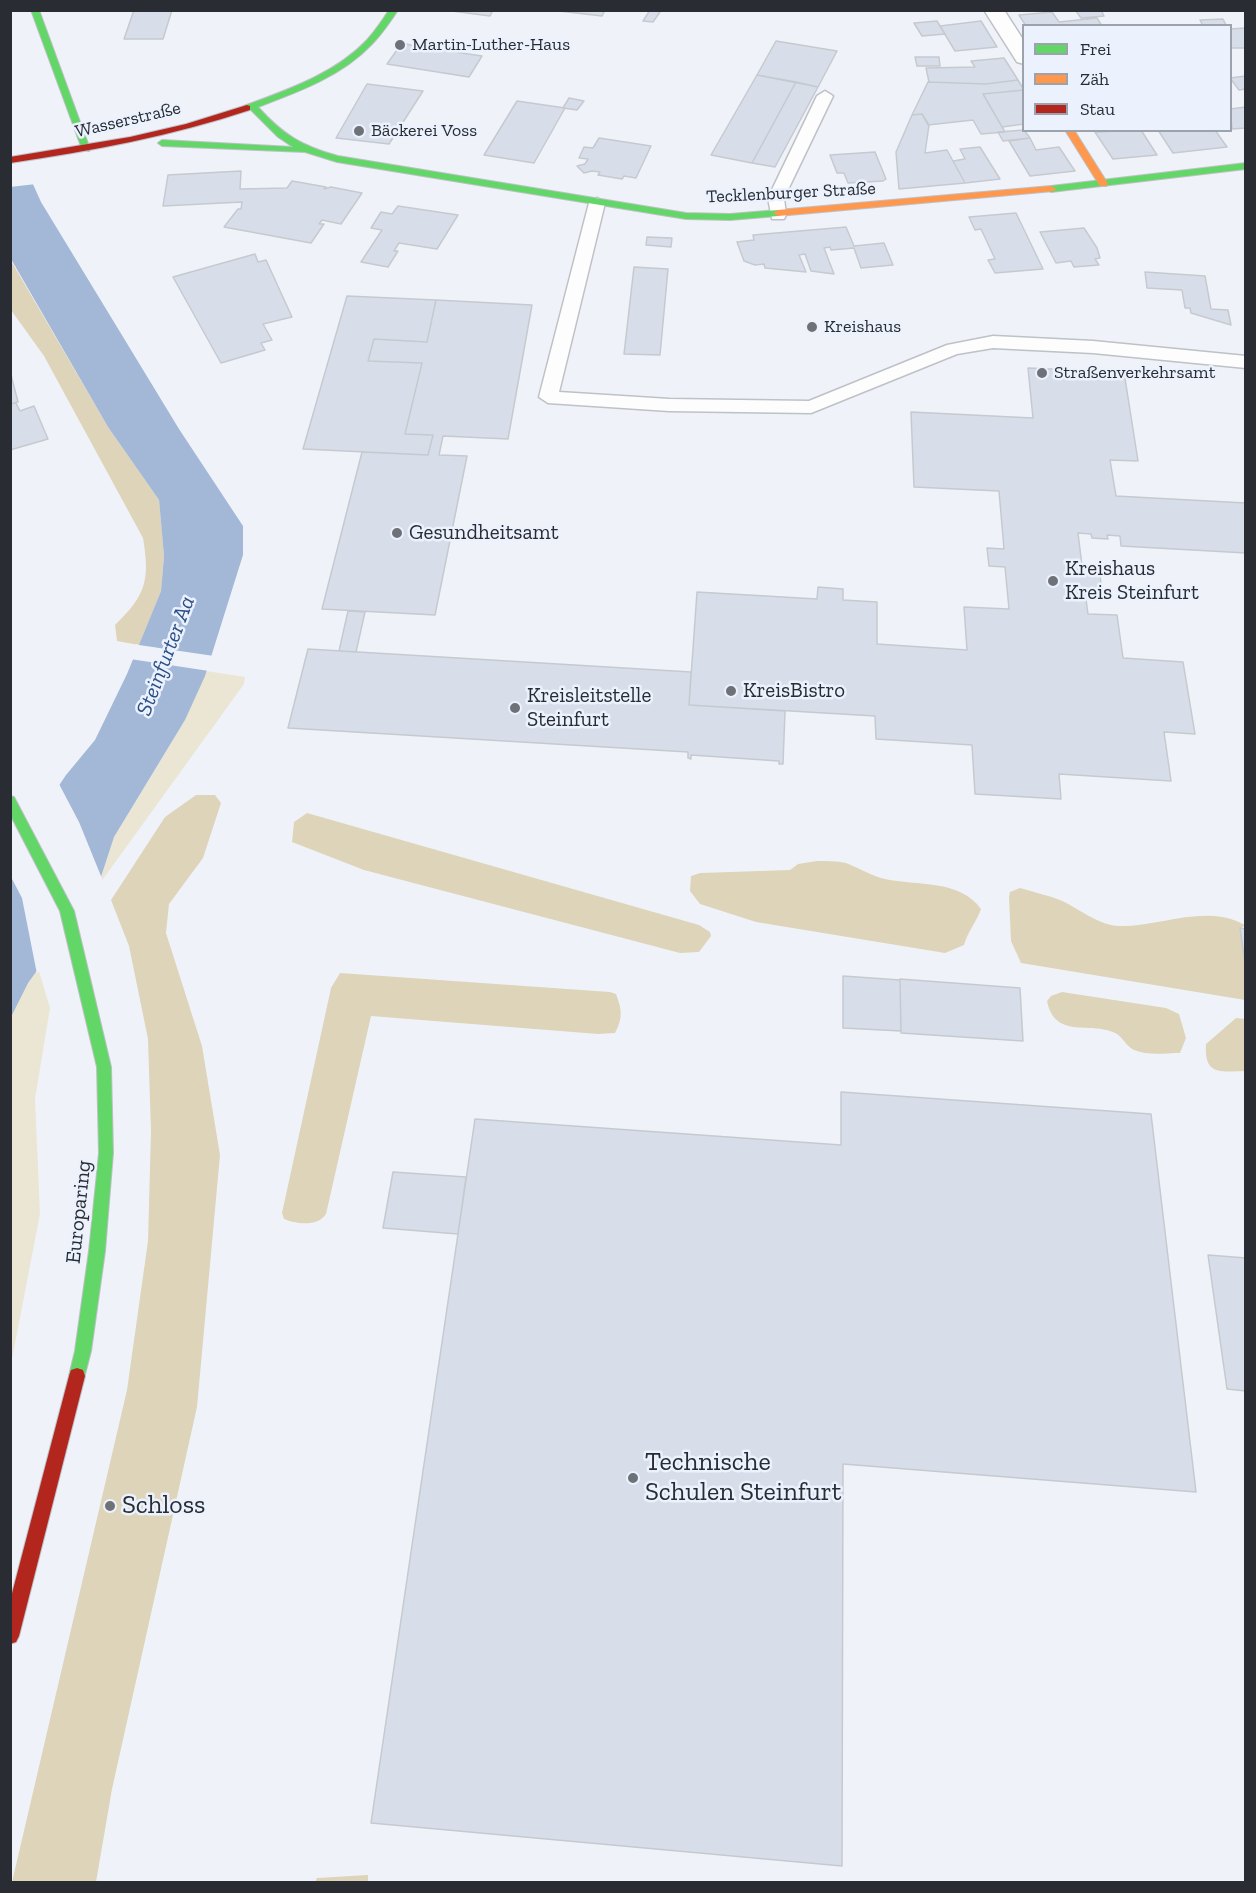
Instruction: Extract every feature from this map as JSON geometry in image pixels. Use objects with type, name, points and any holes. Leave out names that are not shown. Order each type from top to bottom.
[{"type":"main road","points":[[35,10],[86,149]]},
{"type":"main road","name":"Wasserstraße","points":[[10,160],[123,142],[252,106],[299,88],[341,65],[372,41],[394,10]]},
{"type":"main road","name":"Tecklenburger Straße","points":[[252,106],[278,135],[304,150],[338,159],[686,216],[778,215],[1103,184],[1245,166]]},
{"type":"main road","points":[[1070,132],[1103,184]]},
{"type":"main road","points":[[123,142],[304,150]]},
{"type":"main road","name":"Europaring","points":[[10,801],[67,911],[104,1067],[106,1153],[97,1251],[83,1351],[10,1636]]},
{"type":"street","points":[[994,10],[1022,56]]},
{"type":"lane","points":[[778,215],[776,198],[825,96]]},
{"type":"lane","points":[[597,203],[548,397],[669,405],[811,407],[953,349],[993,342],[1093,347],[1245,362]]},
{"type":"shaded area","points":[[10,259],[108,427],[159,500],[164,556],[161,591],[139,645],[117,641],[115,625],[133,605],[143,586],[146,565],[143,538],[44,356],[11,310]]},
{"type":"shaded area","points":[[206,671],[245,677],[244,684],[98,886],[114,837],[185,720]]},
{"type":"shaded area","points":[[196,795],[215,795],[221,803],[203,858],[169,904],[166,933],[202,1046],[220,1155],[197,1407],[112,1789],[96,1882],[12,1882],[127,1390],[148,1241],[151,1131],[148,1039],[129,946],[111,900],[165,817]]},
{"type":"shaded area","points":[[307,813],[699,925],[710,932],[711,936],[699,952],[680,953],[364,870],[292,842],[294,822]]},
{"type":"shaded area","points":[[817,861],[846,863],[885,879],[950,888],[972,899],[981,909],[964,945],[945,953],[756,922],[700,904],[690,891],[691,876],[700,873],[790,870],[798,864]]},
{"type":"shaded area","points":[[11,878],[50,1008],[35,1099],[40,1214],[11,1364]]},
{"type":"shaded area","points":[[1020,888],[1060,900],[1111,925],[1135,925],[1215,916],[1245,925],[1240,929],[1245,963],[1245,1000],[1021,963],[1011,941],[1009,897],[1010,892]]},
{"type":"shaded area","points":[[340,973],[610,992],[616,994],[620,1018],[615,1033],[598,1034],[371,1016],[326,1214],[312,1223],[294,1222],[284,1219],[282,1213],[331,988]]},
{"type":"shaded area","points":[[1062,992],[1166,1008],[1179,1014],[1186,1038],[1180,1053],[1139,1052],[1132,1049],[1117,1034],[1107,1030],[1076,1027],[1058,1021],[1051,1013],[1047,1001],[1051,996]]},
{"type":"shaded area","points":[[1236,1018],[1245,1019],[1245,1071],[1215,1070],[1208,1061],[1206,1044]]},
{"type":"shaded area","points":[[368,1875],[368,1882],[315,1882],[317,1878]]},
{"type":"water","name":"Steinfurter Aa","points":[[10,133],[41,202],[179,429],[243,526],[243,555],[205,676],[185,720],[114,837],[98,886],[28,983],[11,1017],[11,857],[66,775],[95,740],[127,674],[161,591],[164,556],[159,500],[108,427],[11,259]]},
{"type":"pier","points":[[11,137],[19,144],[36,184],[10,187]]},
{"type":"pier","points":[[136,644],[214,656],[209,671],[130,659]]},
{"type":"pier","points":[[58,782],[79,822],[103,881],[37,974],[22,898],[11,877],[10,852]]},
{"type":"building","points":[[134,10],[172,10],[163,39],[124,39]]},
{"type":"building","points":[[444,10],[493,10],[490,16]]},
{"type":"building","points":[[550,10],[605,10],[602,16]]},
{"type":"building","points":[[650,10],[660,12],[653,22],[643,21]]},
{"type":"building","points":[[1101,10],[1104,16],[1081,18],[1076,11]]},
{"type":"building","points":[[1052,12],[1059,22],[1097,18],[1101,24],[1025,24],[1019,15]]},
{"type":"building","points":[[1223,19],[1226,24],[1202,24],[1200,20]]},
{"type":"building","points":[[937,21],[945,34],[922,36],[914,23]]},
{"type":"building","points":[[981,21],[997,47],[955,51],[940,26]]},
{"type":"building","points":[[1246,28],[1246,48],[1232,48],[1232,29]]},
{"type":"building","points":[[776,41],[837,51],[818,87],[757,75]]},
{"type":"building","points":[[402,43],[482,56],[469,77],[387,64]]},
{"type":"building","points":[[915,57],[939,57],[940,66],[917,66]]},
{"type":"building","points":[[1004,58],[1018,80],[986,84],[929,82],[926,68],[975,67],[971,61]]},
{"type":"building","points":[[757,75],[796,82],[752,163],[711,155]]},
{"type":"building","points":[[1246,76],[1246,89],[1239,90],[1232,78]]},
{"type":"building","points":[[1018,80],[1022,87],[1022,90],[983,94],[1005,132],[981,134],[973,120],[928,125],[922,114],[912,115],[928,82],[986,84]]},
{"type":"building","points":[[796,82],[818,87],[775,167],[752,163]]},
{"type":"building","points":[[367,84],[423,91],[389,144],[336,138]]},
{"type":"building","points":[[1022,90],[1022,124],[1002,127],[983,94]]},
{"type":"building","points":[[569,98],[584,101],[577,110],[563,108]]},
{"type":"building","points":[[517,101],[565,108],[534,163],[484,155]]},
{"type":"building","points":[[1246,107],[1246,128],[1232,129],[1232,109]]},
{"type":"building","points":[[922,114],[929,125],[925,153],[947,150],[965,183],[899,189],[896,152],[912,115]]},
{"type":"building","points":[[1022,130],[1030,138],[1003,141],[998,132]]},
{"type":"building","points":[[1095,132],[1142,132],[1157,155],[1113,159]]},
{"type":"building","points":[[1159,132],[1216,132],[1227,147],[1173,153]]},
{"type":"building","points":[[599,138],[651,146],[636,178],[624,176],[622,179],[598,175],[600,172],[592,171],[584,173],[577,166],[585,164],[588,159],[579,158],[584,147],[593,148]]},
{"type":"building","points":[[1030,138],[1036,150],[1059,147],[1075,171],[1030,176],[1009,141]]},
{"type":"building","points":[[980,147],[1000,179],[965,183],[953,161],[965,159],[960,149]]},
{"type":"building","points":[[875,152],[886,179],[883,181],[848,183],[844,173],[837,173],[830,155]]},
{"type":"building","points":[[241,171],[240,189],[287,188],[292,181],[326,187],[324,189],[331,187],[362,193],[341,224],[322,220],[319,224],[324,224],[311,243],[224,227],[238,209],[241,209],[242,202],[163,206],[168,175]]},
{"type":"building","points":[[398,206],[458,215],[437,249],[399,243],[394,251],[398,251],[388,267],[361,262],[382,230],[371,228],[381,212],[392,214]]},
{"type":"building","points":[[1016,213],[1043,269],[995,273],[988,260],[995,259],[981,229],[975,230],[969,217]]},
{"type":"building","points":[[846,227],[854,246],[884,243],[893,265],[861,268],[854,248],[831,250],[830,247],[824,248],[834,274],[811,271],[805,254],[799,255],[806,272],[765,268],[764,264],[755,265],[744,261],[737,242],[754,240],[753,235]]},
{"type":"building","points":[[1084,228],[1097,248],[1100,258],[1095,259],[1099,265],[1074,267],[1071,261],[1056,263],[1040,232]]},
{"type":"building","points":[[647,237],[672,238],[671,247],[646,245]]},
{"type":"building","points":[[255,254],[258,262],[266,260],[292,317],[263,324],[272,340],[261,343],[265,350],[221,363],[173,277]]},
{"type":"building","points":[[634,267],[668,269],[660,355],[624,354]]},
{"type":"building","points":[[1145,272],[1205,276],[1211,309],[1228,310],[1231,325],[1191,313],[1190,308],[1185,308],[1182,290],[1147,288]]},
{"type":"building","points":[[347,296],[436,300],[427,342],[374,339],[368,361],[422,363],[405,434],[433,435],[428,455],[303,449]]},
{"type":"building","name":"Gesundheitsamt","points":[[436,300],[532,305],[508,439],[443,436],[439,455],[467,456],[435,615],[322,609],[362,452],[428,455],[433,435],[405,434],[422,363],[368,361],[374,339],[427,342]]},
{"type":"building","name":"Kreishaus Kreis Steinfurt","points":[[1028,368],[1124,372],[1138,461],[1110,460],[1116,496],[1246,503],[1246,553],[1121,546],[1120,536],[1107,535],[1108,539],[1092,538],[1091,534],[1078,533],[1083,574],[1100,575],[1102,593],[1085,592],[1088,614],[1117,615],[1123,658],[1183,662],[1195,734],[1164,732],[1171,781],[1059,774],[1061,799],[975,794],[972,745],[876,739],[875,716],[689,705],[697,592],[817,599],[818,587],[843,589],[843,600],[877,602],[877,644],[967,650],[964,607],[1009,609],[1005,567],[989,566],[987,548],[1004,549],[999,491],[914,487],[911,412],[1033,418]]},
{"type":"building","points":[[10,371],[18,402],[10,404]]},
{"type":"building","points":[[16,403],[20,411],[34,406],[48,439],[10,450],[10,404]]},
{"type":"building","points":[[348,611],[365,612],[356,652],[339,651]]},
{"type":"building","name":"Kreisleitstelle Steinfurt","points":[[308,649],[691,672],[689,705],[785,711],[783,764],[779,764],[779,761],[691,755],[691,759],[688,758],[688,752],[288,728]]},
{"type":"building","points":[[1240,928],[1246,929],[1246,963],[1245,963]]},
{"type":"building","points":[[843,976],[900,980],[901,1031],[843,1028]]},
{"type":"building","points":[[900,979],[1020,988],[1023,1041],[901,1033]]},
{"type":"building","name":"Technische Schulen Steinfurt","points":[[841,1092],[1151,1114],[1196,1492],[843,1464],[842,1866],[371,1823],[475,1119],[841,1145]]},
{"type":"building","points":[[393,1172],[466,1177],[458,1234],[383,1228]]},
{"type":"building","points":[[1208,1255],[1246,1258],[1246,1391],[1227,1389]]},
{"type":"traffic: fast","points":[[35,10],[86,149]]},
{"type":"traffic: fast","points":[[247,108],[311,82],[342,65],[369,43],[394,10]]},
{"type":"traffic: fast","points":[[252,106],[289,141],[309,151],[337,159],[686,216],[730,217],[778,213]]},
{"type":"traffic: fast","points":[[162,143],[302,150]]},
{"type":"traffic: fast","points":[[1051,189],[1246,166]]},
{"type":"traffic: fast","points":[[10,801],[67,911],[104,1067],[106,1153],[97,1251],[83,1351],[77,1376]]},
{"type":"traffic: slow","points":[[1070,132],[1103,184]]},
{"type":"traffic: slow","points":[[778,213],[1051,189]]},
{"type":"traffic: jam","points":[[10,160],[130,140],[189,126],[247,108]]},
{"type":"traffic: jam","points":[[10,1636],[77,1376]]},
{"type":"place","name":"Martin-Luther-Haus","points":[[400,45]]},
{"type":"place","name":"Bäckerei Voss","points":[[359,131]]},
{"type":"place","name":"Kreishaus","points":[[812,327]]},
{"type":"place","name":"Straßenverkehrsamt","points":[[1042,373]]},
{"type":"place","name":"Gesundheitsamt","points":[[397,533]]},
{"type":"place","name":"Kreishaus Kreis Steinfurt","points":[[1053,581]]},
{"type":"place","name":"KreisBistro","points":[[731,691]]},
{"type":"place","name":"Kreisleitstelle Steinfurt","points":[[515,708]]},
{"type":"place","name":"Technische Schulen Steinfurt","points":[[633,1478]]},
{"type":"place","name":"Schloss","points":[[110,1506]]}]
